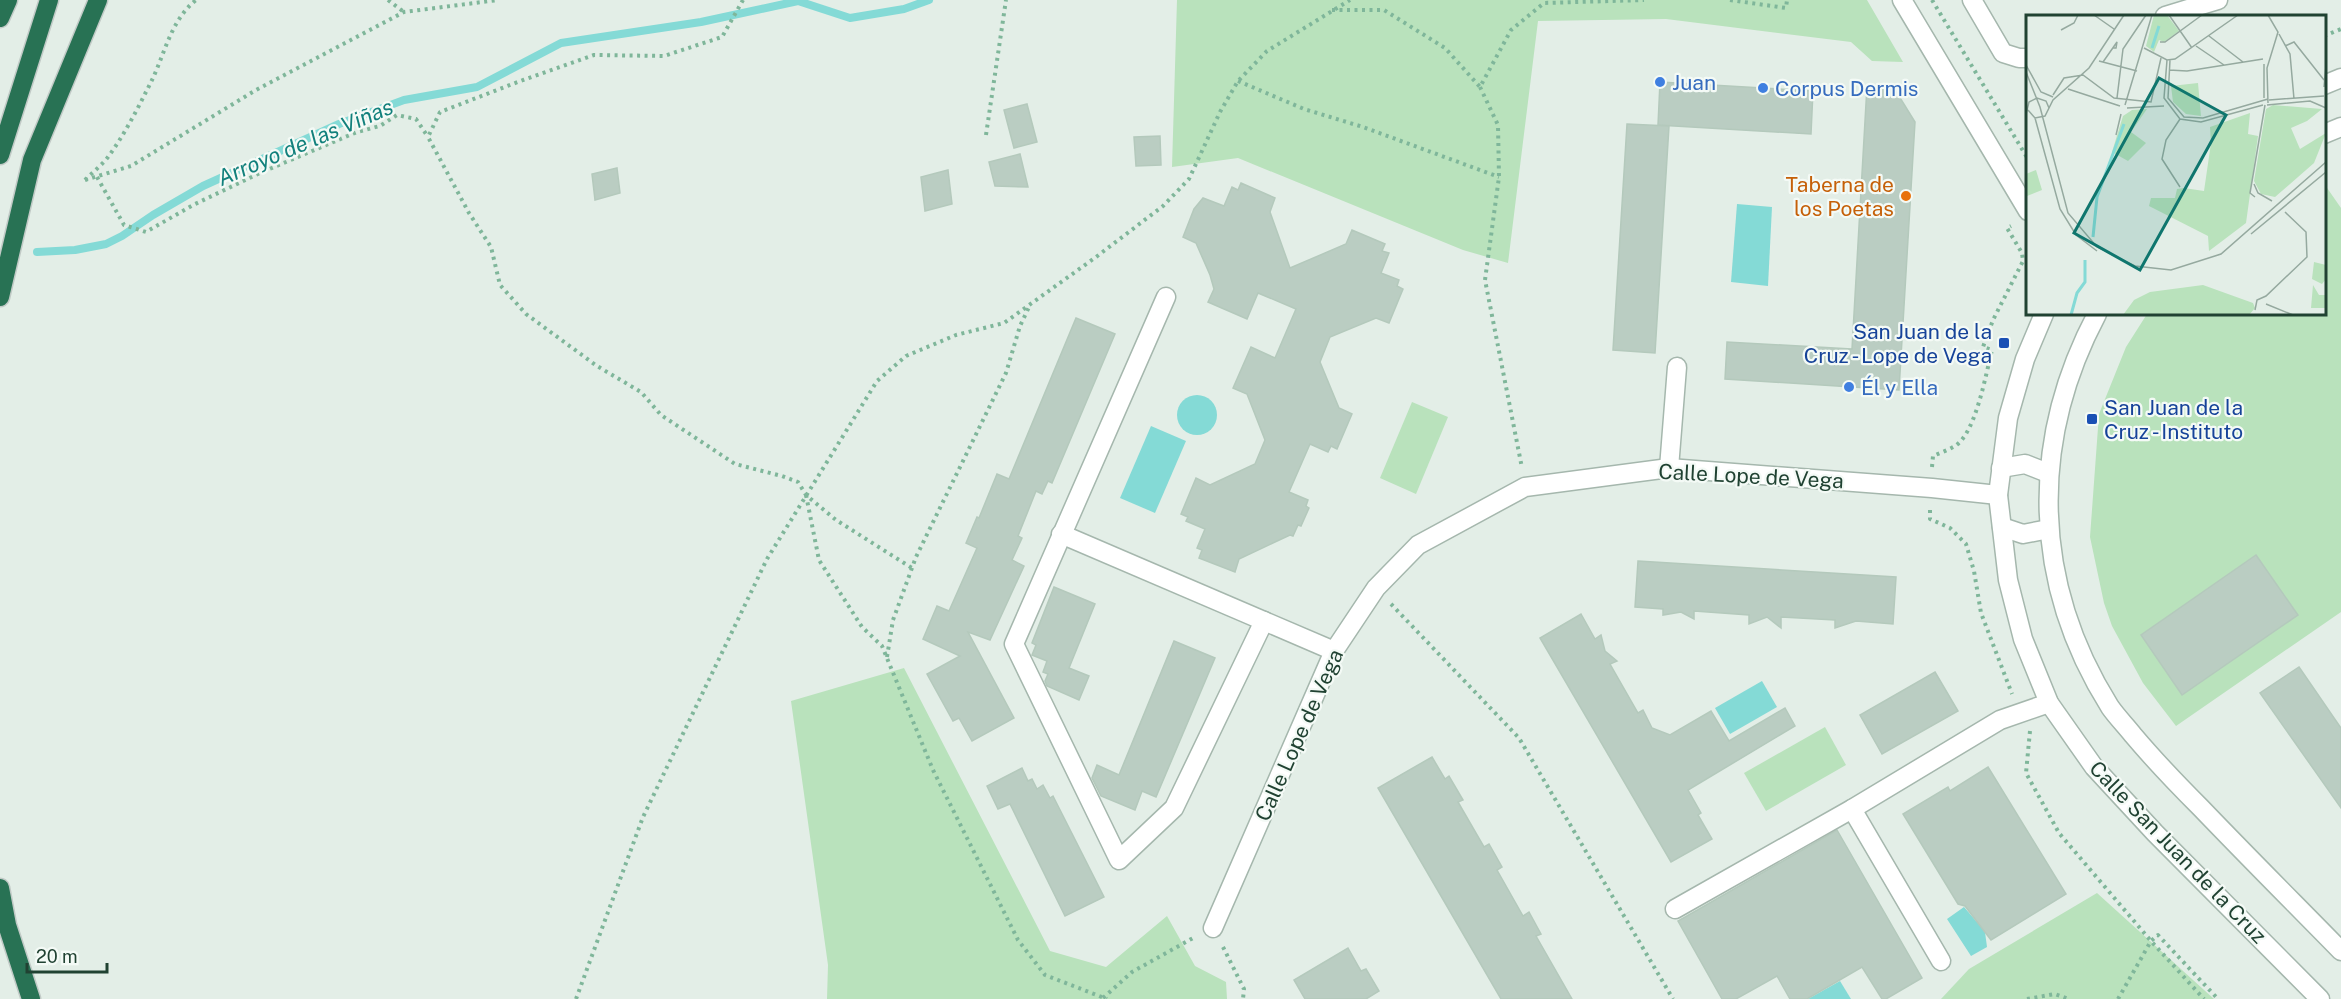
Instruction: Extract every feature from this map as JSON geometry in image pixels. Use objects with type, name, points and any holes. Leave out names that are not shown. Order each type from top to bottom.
[{"type":"highway","points":[[0,18],[8,0]]},
{"type":"highway","points":[[0,155],[49,0]]},
{"type":"highway","points":[[0,297],[33,160],[98,0]]},
{"type":"highway","points":[[0,888],[7,925],[31,999]]},
{"type":"street","points":[[1902,0],[2026,208]]},
{"type":"street","points":[[1972,0],[2003,53],[2019,58],[2026,57]]},
{"type":"street","points":[[2168,15],[2218,0]]},
{"type":"street","points":[[2326,85],[2341,78]]},
{"type":"street","points":[[2326,134],[2341,127]]},
{"type":"street","points":[[1166,297],[1014,644],[1119,860],[1174,808],[1264,621]]},
{"type":"street","name":"Calle San Juan de la Cruz","points":[[2044,315],[2025,359],[2008,418],[1998,495],[2008,580],[2023,639],[2049,703],[2094,767],[2155,833],[2320,999]]},
{"type":"street","points":[[2097,315],[2072,368],[2063,396],[2048,473],[2049,529],[2054,570],[2076,644],[2111,708],[2158,765],[2341,951]]},
{"type":"street","points":[[1669,468],[1677,367]]},
{"type":"street","points":[[2001,468],[2025,464],[2048,473]]},
{"type":"street","name":"Calle Lope de Vega","points":[[1213,928],[1334,651],[1376,588],[1418,545],[1525,486],[1669,468],[1998,495]]},
{"type":"street","points":[[2002,527],[2023,534],[2049,529]]},
{"type":"street","points":[[1061,534],[1334,651]]},
{"type":"street","points":[[1675,909],[1852,809],[2000,720],[2049,703]]},
{"type":"street","points":[[1852,809],[1941,961]]},
{"type":"path","points":[[196,0],[189,5],[172,30],[153,78],[108,158],[85,180],[131,166],[256,90],[404,12],[498,0]]},
{"type":"path","points":[[388,0],[404,12]]},
{"type":"path","points":[[428,137],[440,112],[594,55],[664,56],[723,35],[743,0]]},
{"type":"path","points":[[986,135],[1006,0]]},
{"type":"path","points":[[576,999],[643,817],[767,559],[877,381],[906,356],[956,335],[1004,323],[1163,206],[1189,179],[1220,112],[1238,81],[1267,51],[1350,0]]},
{"type":"path","points":[[1480,87],[1511,30],[1544,3],[1644,0]]},
{"type":"path","points":[[1730,0],[1786,8],[1787,0]]},
{"type":"path","points":[[1932,0],[2026,156]]},
{"type":"path","points":[[1332,10],[1384,10],[1445,48],[1480,87],[1498,125],[1499,177],[1485,280],[1525,486]]},
{"type":"path","points":[[2326,36],[2341,29]]},
{"type":"path","points":[[1238,81],[1304,109],[1363,127],[1499,177]]},
{"type":"path","points":[[97,177],[124,225],[146,232],[193,205],[357,132],[380,126],[397,115],[416,119],[491,247],[500,285],[526,314],[597,366],[641,392],[661,415],[735,464],[798,482],[806,495],[836,520],[912,568]]},
{"type":"path","points":[[887,658],[893,620],[912,568],[1006,374],[1020,326],[1030,304]]},
{"type":"path","points":[[806,495],[819,560],[862,627],[882,646],[933,770],[1018,940],[1044,975],[1104,998],[1132,972],[1213,928],[1244,989],[1243,999]]},
{"type":"path","points":[[1376,588],[1519,738],[1672,999]]},
{"type":"path","points":[[2118,999],[2151,941],[2158,935],[2218,999]]},
{"type":"path","points":[[2151,941],[2204,999]]},
{"type":"path","points":[[2027,999],[2055,994],[2069,999]]},
{"type":"green space","points":[[1177,0],[1867,0],[1903,62],[1872,61],[1851,42],[1666,19],[1538,21],[1508,263],[1463,250],[1238,158],[1172,167]]},
{"type":"green space","points":[[2326,186],[2341,208],[2341,612],[2176,726],[2143,683],[2112,626],[2104,603],[2090,537],[2099,414],[2126,347],[2146,315],[2326,315]]},
{"type":"green space","points":[[1412,402],[1448,417],[1416,494],[1380,478]]},
{"type":"green space","points":[[904,668],[1050,951],[1106,967],[1167,916],[1195,966],[1226,982],[1227,999],[827,999],[828,965],[791,701]]},
{"type":"green space","points":[[1825,727],[1846,765],[1766,811],[1744,773]]},
{"type":"green space","points":[[2097,893],[2214,999],[1941,999],[1969,969]]},
{"type":"water","points":[[1737,204],[1772,207],[1768,286],[1731,282]]},
{"type":"water","points":[[1197,395],[1211,401],[1217,415],[1211,429],[1197,435],[1183,429],[1177,415],[1183,401]]},
{"type":"water","points":[[1151,426],[1186,441],[1155,513],[1120,498]]},
{"type":"water","points":[[1762,681],[1777,707],[1730,734],[1715,708]]},
{"type":"water","points":[[1964,907],[1976,921],[1980,919],[1985,932],[1987,947],[1971,956],[1947,919]]},
{"type":"water","points":[[1840,981],[1851,999],[1808,999]]},
{"type":"building","points":[[1660,82],[1813,91],[1811,134],[1658,125]]},
{"type":"building","points":[[1867,86],[1894,88],[1915,122],[1899,390],[1725,379],[1727,342],[1852,349]]},
{"type":"building","points":[[1027,104],[1037,142],[1014,148],[1004,110]]},
{"type":"building","points":[[1627,124],[1669,126],[1655,353],[1613,350]]},
{"type":"building","points":[[1160,136],[1161,165],[1136,166],[1134,137]]},
{"type":"building","points":[[1020,154],[1028,187],[995,186],[989,162]]},
{"type":"building","points":[[617,168],[620,193],[595,200],[592,174]]},
{"type":"building","points":[[948,170],[952,204],[925,211],[921,177]]},
{"type":"building","points":[[1241,183],[1275,198],[1270,212],[1290,268],[1346,244],[1352,230],[1385,244],[1382,251],[1389,253],[1381,273],[1399,280],[1397,286],[1403,289],[1389,323],[1376,318],[1330,337],[1320,362],[1339,408],[1352,414],[1337,449],[1331,446],[1328,452],[1310,444],[1289,492],[1308,500],[1306,506],[1309,508],[1301,526],[1298,525],[1293,536],[1290,535],[1239,559],[1235,572],[1199,558],[1202,550],[1197,548],[1205,529],[1186,521],[1188,517],[1181,514],[1196,478],[1210,485],[1255,464],[1265,440],[1247,394],[1233,388],[1251,347],[1275,358],[1296,309],[1258,293],[1247,319],[1208,302],[1214,289],[1210,275],[1196,243],[1183,237],[1194,209],[1203,198],[1224,206],[1232,187],[1238,190]]},
{"type":"building","points":[[1076,318],[1115,334],[1052,483],[1048,481],[1042,494],[1036,491],[1018,536],[1022,538],[1012,560],[1024,566],[990,640],[968,632],[1014,718],[972,741],[959,718],[953,721],[927,674],[960,656],[923,639],[937,606],[949,611],[977,548],[966,543],[977,517],[979,518],[997,474],[1009,479]]},
{"type":"building","points":[[2256,555],[2298,615],[2182,695],[2141,635]]},
{"type":"building","points":[[1638,561],[1896,577],[1893,624],[1856,621],[1835,628],[1835,620],[1781,617],[1781,628],[1767,617],[1749,624],[1749,615],[1694,611],[1694,619],[1681,612],[1663,615],[1663,609],[1635,607]]},
{"type":"building","points":[[1054,587],[1095,604],[1069,668],[1089,676],[1079,700],[1047,686],[1045,681],[1048,674],[1043,672],[1047,661],[1032,655],[1036,645],[1032,643]]},
{"type":"building","points":[[1581,614],[1595,639],[1601,635],[1605,651],[1617,661],[1610,664],[1638,713],[1643,710],[1652,728],[1670,735],[1711,711],[1729,741],[1785,708],[1795,726],[1688,790],[1701,813],[1698,815],[1712,839],[1671,862],[1540,638]]},
{"type":"building","points":[[1174,641],[1215,658],[1156,797],[1142,791],[1135,810],[1101,796],[1092,778],[1097,765],[1119,775]]},
{"type":"building","points":[[2299,667],[2341,728],[2341,808],[2260,693]]},
{"type":"building","points":[[1935,672],[1958,711],[1882,754],[1860,715]]},
{"type":"building","points":[[1432,757],[1445,779],[1449,776],[1463,800],[1458,802],[1484,847],[1489,844],[1502,867],[1497,870],[1523,916],[1529,912],[1541,934],[1536,936],[1572,999],[1501,999],[1378,788]]},
{"type":"building","points":[[1988,767],[2066,894],[1991,940],[1965,906],[1958,904],[1903,814],[1948,787],[1950,791]]},
{"type":"building","points":[[1022,768],[1028,781],[1032,779],[1037,789],[1043,785],[1050,798],[1053,796],[1104,897],[1065,916],[1010,804],[998,809],[987,786]]},
{"type":"building","points":[[1837,830],[1922,978],[1886,999],[1882,999],[1862,967],[1807,999],[1790,999],[1777,976],[1736,999],[1722,999],[1678,921]]},
{"type":"building","points":[[1348,948],[1361,971],[1366,969],[1379,991],[1366,999],[1305,999],[1294,980]]},
{"type":"waterway","name":"Arroyo de las Viñas","points":[[37,252],[75,250],[106,244],[203,186],[339,124],[404,100],[477,87],[561,43],[701,22],[798,1],[850,18],[904,9],[929,0]]},
{"type":"place","name":"Juan","points":[[1660,82]]},
{"type":"place","name":"Corpus Dermis","points":[[1763,88]]},
{"type":"place","name":"Taberna de los Poetas","points":[[1906,196]]},
{"type":"place","name":"San Juan de la Cruz - Lope de Vega","points":[[2004,343]]},
{"type":"place","name":"Él y Ella","points":[[1849,387]]},
{"type":"place","name":"San Juan de la Cruz - Instituto","points":[[2092,419]]}]
